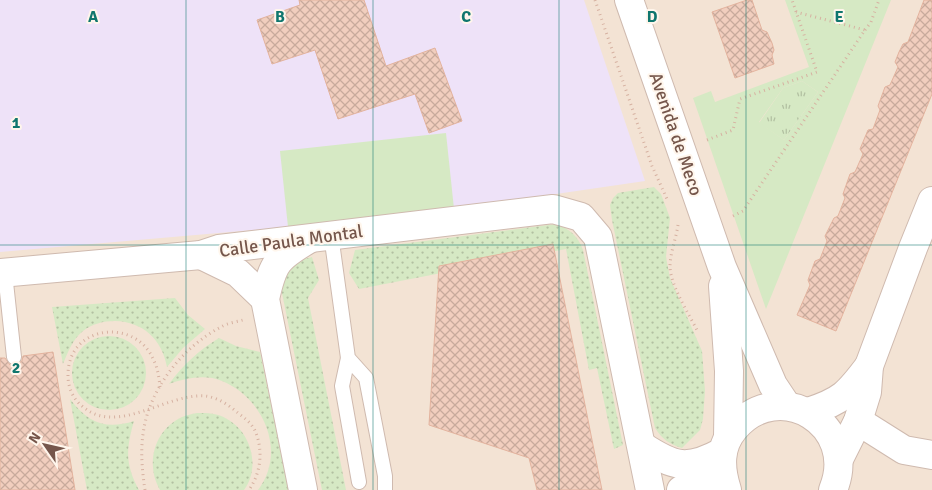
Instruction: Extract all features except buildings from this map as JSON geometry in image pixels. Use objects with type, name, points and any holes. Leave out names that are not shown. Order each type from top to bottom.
[{"type":"street","name":"Avenida de Meco","points":[[629,0],[722,267],[773,385],[797,409],[824,424],[834,440],[839,459]]},
{"type":"street","points":[[642,446],[664,460],[688,466],[707,460],[725,444],[742,419],[763,408],[797,409],[841,398],[853,388],[869,366],[922,251],[932,201]]},
{"type":"street","name":"Calle Paula Montal","points":[[2,273],[201,255],[218,249],[553,209],[581,217],[598,237],[642,446]]},
{"type":"street","points":[[303,490],[265,299],[271,273],[281,257],[320,236]]},
{"type":"street","points":[[201,255],[238,273],[265,299]]},
{"type":"street","name":"Avenida de Meco","points":[[722,267],[729,371],[722,473],[727,490]]},
{"type":"street","points":[[833,490],[838,477],[839,459],[858,421],[867,392],[869,366]]},
{"type":"street","points":[[858,421],[904,450],[932,455]]},
{"type":"street","points":[[642,446],[650,490]]},
{"type":"street","points":[[681,490],[693,482],[710,483],[722,490]]},
{"type":"lane","points":[[320,236],[348,358],[342,386],[360,482]]},
{"type":"lane","points":[[2,273],[14,357]]},
{"type":"lane","points":[[348,358],[366,378],[385,476],[385,490]]},
{"type":"path","points":[[595,0],[652,166],[671,206]]},
{"type":"path","points":[[707,140],[733,130],[740,99],[817,72],[792,0]]},
{"type":"path","points":[[734,216],[743,211],[871,22],[879,0]]},
{"type":"path","points":[[796,12],[865,30]]},
{"type":"path","points":[[678,222],[671,253],[670,269],[676,287],[700,335]]},
{"type":"path","points":[[145,490],[141,465],[144,428],[154,396],[174,365],[198,342],[222,326],[245,320]]},
{"type":"path","points":[[160,387],[154,360],[139,342],[117,332],[103,331],[92,334],[74,352],[69,364],[69,385],[78,403],[95,415],[110,417],[128,416],[150,408],[193,397],[206,396],[227,404],[249,422],[259,440],[261,457],[257,474],[249,490]]},
{"type":"shaded area","points":[[0,0],[932,0],[932,490],[0,490]]},
{"type":"shaded area","points":[[0,0],[584,0],[645,181],[454,209],[288,227],[0,252]]},
{"type":"green space","points":[[785,0],[891,0],[766,309],[693,98],[711,91],[715,102],[809,67]],"holes":[[[802,81],[818,92],[784,140],[759,122],[783,88]]]},
{"type":"green space","points":[[802,81],[818,92],[784,140],[759,123],[783,88]]},
{"type":"green space","points":[[446,133],[454,209],[288,227],[280,151]]},
{"type":"green space","points":[[654,187],[661,194],[670,218],[666,257],[670,278],[702,351],[705,391],[703,419],[700,430],[682,448],[666,441],[655,428],[610,205],[618,193]]},
{"type":"green space","points":[[556,224],[573,234],[583,250],[623,445],[614,449],[597,368],[589,370],[566,249],[359,289],[349,273],[355,250]]},
{"type":"green space","points":[[312,257],[319,280],[308,298],[346,490],[322,490],[282,293],[282,285],[289,269],[298,262]]},
{"type":"green space","points":[[175,298],[188,315],[205,329],[183,348],[167,367],[161,348],[150,334],[134,325],[115,321],[98,323],[83,331],[73,342],[63,364],[52,307]]},
{"type":"green space","points":[[109,336],[130,342],[140,352],[146,373],[140,394],[130,404],[109,410],[88,404],[78,394],[72,373],[78,352],[88,342]]},
{"type":"green space","points":[[219,338],[236,346],[260,352],[289,490],[258,490],[267,475],[271,459],[267,428],[249,400],[237,389],[222,381],[209,378],[182,380],[169,384],[192,358]]},
{"type":"green space","points":[[70,399],[84,414],[98,422],[115,425],[134,421],[129,440],[128,456],[131,472],[139,490],[87,490]]},
{"type":"green space","points":[[197,413],[224,417],[242,432],[251,451],[252,461],[252,471],[244,490],[160,490],[155,480],[153,469],[155,449],[159,439],[172,423],[184,416]]}]
